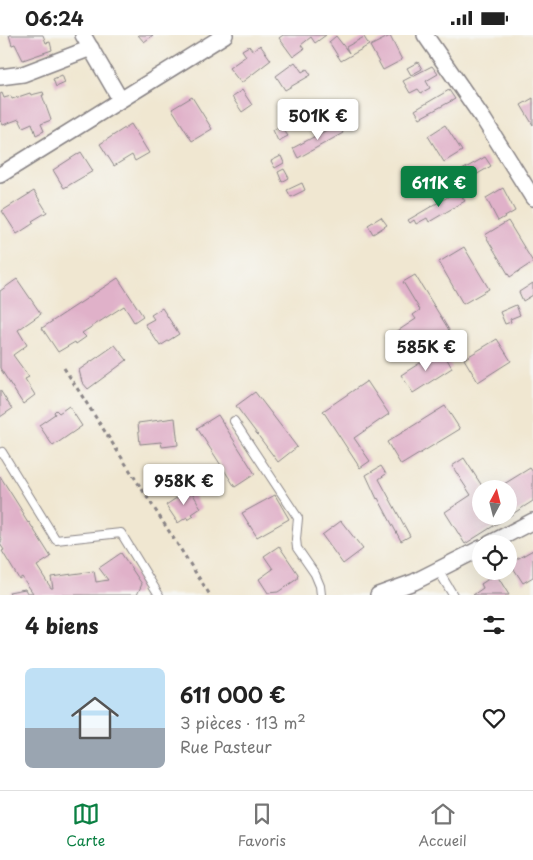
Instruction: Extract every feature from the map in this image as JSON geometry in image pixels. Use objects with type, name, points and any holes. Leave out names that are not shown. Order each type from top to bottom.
[{"type":"street","points":[[0,175],[225,35]]},
{"type":"street","points":[[425,35],[484,120],[533,198]]},
{"type":"street","points":[[0,77],[23,74],[87,42],[120,99]]},
{"type":"street","points":[[506,535],[533,521]]},
{"type":"street","points":[[378,595],[414,582],[472,553]]},
{"type":"lane","points":[[234,421],[298,518],[297,548],[315,574],[320,586],[321,595]]},
{"type":"lane","points":[[0,453],[2,452],[56,540],[121,533],[159,595]]},
{"type":"lane","points":[[438,570],[453,595]]},
{"type":"path","points":[[64,368],[210,595]]},
{"type":"building","points":[[9,35],[43,35],[46,43],[50,42],[52,50],[23,60],[15,44],[12,45]]},
{"type":"building","points":[[138,35],[153,35],[144,42]]},
{"type":"building","points":[[283,35],[326,35],[315,43],[311,37],[301,45],[304,49],[293,57],[279,38]]},
{"type":"building","points":[[336,36],[349,53],[346,47],[364,37],[369,45],[341,61],[329,42]]},
{"type":"building","points":[[390,36],[402,60],[383,70],[370,46]]},
{"type":"building","points":[[260,45],[271,60],[241,83],[229,68],[246,56],[242,50],[249,46],[253,51]]},
{"type":"building","points":[[295,62],[302,72],[307,69],[311,75],[285,90],[276,76]]},
{"type":"building","points":[[418,62],[422,69],[411,75],[407,68]]},
{"type":"building","points":[[432,66],[438,74],[426,81],[430,88],[421,93],[418,89],[410,93],[403,81]]},
{"type":"building","points":[[62,75],[65,83],[56,87],[53,79]]},
{"type":"building","points":[[242,90],[252,105],[242,112],[232,97]]},
{"type":"building","points":[[449,90],[455,99],[420,118],[415,110]]},
{"type":"building","points":[[43,92],[44,95],[42,95],[51,120],[41,124],[44,131],[36,135],[32,123],[23,127],[19,119],[3,125],[0,122],[0,94],[2,93],[4,98],[11,96],[12,99],[30,93],[31,95]]},
{"type":"building","points":[[192,97],[212,129],[192,141],[172,109]]},
{"type":"building","points":[[533,98],[533,125],[521,105]]},
{"type":"building","points":[[131,124],[149,153],[135,161],[132,155],[114,166],[100,144]]},
{"type":"building","points":[[338,124],[343,133],[298,158],[293,148]]},
{"type":"building","points":[[445,125],[462,151],[444,162],[428,136]]},
{"type":"building","points":[[281,126],[288,136],[278,141],[273,130]]},
{"type":"building","points":[[81,152],[93,171],[64,188],[53,170]]},
{"type":"building","points":[[281,156],[284,163],[275,168],[271,161]]},
{"type":"building","points":[[485,157],[491,166],[452,189],[446,179]]},
{"type":"building","points":[[284,169],[289,178],[282,182],[278,172]]},
{"type":"building","points":[[302,183],[305,190],[291,197],[287,190]]},
{"type":"building","points":[[503,188],[515,211],[498,221],[486,198]]},
{"type":"building","points":[[34,191],[47,212],[32,221],[34,223],[17,234],[2,211]]},
{"type":"building","points":[[458,191],[465,201],[429,222],[427,218],[416,224],[414,220],[410,223],[408,220]]},
{"type":"building","points":[[381,217],[387,225],[373,234],[368,225]]},
{"type":"building","points":[[508,221],[533,262],[510,277],[485,235]]},
{"type":"building","points":[[464,247],[489,289],[463,304],[439,262]]},
{"type":"building","points":[[415,275],[449,330],[437,337],[435,333],[408,350],[396,332],[416,319],[413,315],[420,310],[403,282]]},
{"type":"building","points":[[118,278],[143,316],[134,322],[124,306],[82,333],[86,337],[76,344],[75,342],[58,352],[42,328]]},
{"type":"building","points":[[17,279],[41,314],[18,330],[27,345],[13,355],[29,377],[25,379],[35,395],[23,404],[0,368],[0,291]]},
{"type":"building","points":[[533,283],[533,295],[523,301],[519,292]]},
{"type":"building","points":[[516,305],[520,315],[510,319],[511,322],[505,324],[500,312]]},
{"type":"building","points":[[162,308],[179,334],[160,346],[145,324],[154,319],[151,315]]},
{"type":"building","points":[[497,339],[511,361],[478,382],[464,359]]},
{"type":"building","points":[[115,345],[127,360],[88,389],[82,382],[79,370]]},
{"type":"building","points":[[443,352],[452,368],[413,393],[401,375],[428,358],[430,360]]},
{"type":"building","points":[[367,381],[389,414],[354,438],[370,461],[360,468],[323,411]]},
{"type":"building","points":[[0,390],[12,409],[0,417]]},
{"type":"building","points":[[255,392],[297,447],[278,462],[236,406]]},
{"type":"building","points":[[69,406],[82,426],[53,446],[39,425],[55,414],[56,410],[59,413]]},
{"type":"building","points":[[445,406],[460,429],[401,465],[387,442]]},
{"type":"building","points":[[218,415],[255,474],[235,487],[197,428]]},
{"type":"building","points":[[175,418],[178,445],[162,447],[161,442],[140,444],[138,423]]},
{"type":"building","points":[[464,458],[478,480],[472,480],[472,525],[495,525],[479,535],[472,535],[472,540],[465,544],[445,512],[471,495],[452,466]]},
{"type":"building","points":[[381,466],[386,474],[379,479],[410,536],[401,541],[377,499],[366,475]]},
{"type":"building","points":[[530,468],[533,472],[533,501],[518,510],[518,480],[511,480]]},
{"type":"building","points":[[216,473],[223,484],[206,494],[199,483]]},
{"type":"building","points":[[0,476],[51,557],[37,566],[51,588],[53,588],[51,577],[94,571],[96,582],[108,580],[99,568],[121,553],[142,584],[137,595],[11,595],[9,592],[25,589],[27,593],[33,593],[22,577],[19,579],[2,551],[4,550],[0,544],[2,540],[0,537]]},
{"type":"building","points":[[190,489],[201,508],[192,514],[194,516],[188,520],[187,517],[178,523],[166,505]]},
{"type":"building","points":[[275,495],[289,519],[257,537],[242,513]]},
{"type":"building","points":[[341,521],[363,549],[343,564],[322,535]]},
{"type":"building","points":[[279,546],[298,574],[297,579],[278,592],[268,593],[259,579],[273,569],[264,556]]},
{"type":"building","points":[[533,550],[533,577],[523,583],[517,574],[517,559]]},
{"type":"building","points":[[487,580],[500,580],[509,595],[473,595],[483,588],[481,584]]}]
